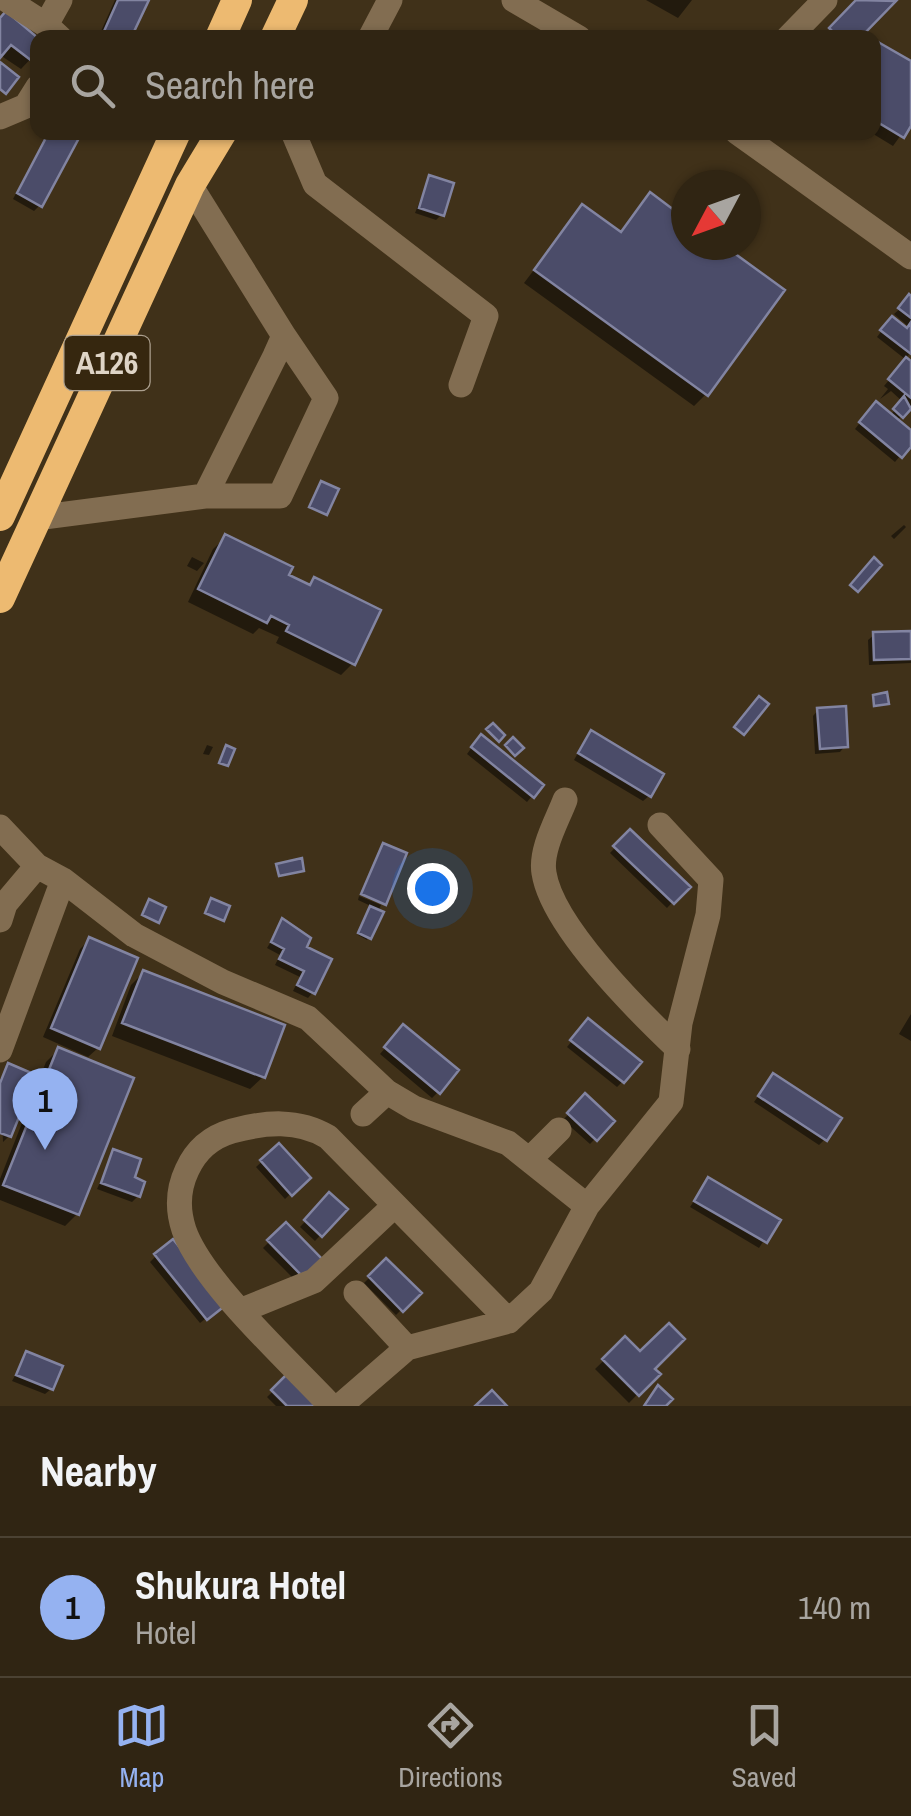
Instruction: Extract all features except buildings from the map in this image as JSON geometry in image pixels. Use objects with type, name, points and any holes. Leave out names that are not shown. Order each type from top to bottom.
[{"type":"highway","points":[[224,30],[237,0]]},
{"type":"highway","points":[[279,30],[293,0]]},
{"type":"highway","name":"A126","points":[[0,516],[172,140]]},
{"type":"highway","name":"A126","points":[[0,598],[190,185],[217,140]]},
{"type":"street","points":[[7,0],[52,30]]},
{"type":"street","points":[[53,30],[60,0]]},
{"type":"street","points":[[374,30],[390,0]]},
{"type":"street","points":[[514,0],[565,30]]},
{"type":"street","points":[[796,30],[825,0]]},
{"type":"street","points":[[0,117],[26,106],[30,100]]},
{"type":"street","points":[[296,140],[315,184],[486,316],[461,385]]},
{"type":"street","points":[[748,140],[911,257]]},
{"type":"street","points":[[36,518],[206,496],[280,496],[326,398],[190,185]]},
{"type":"street","points":[[206,496],[284,336]]},
{"type":"street","points":[[565,800],[548,843],[543,871],[551,894],[624,998],[678,1049]]},
{"type":"street","points":[[340,1406],[407,1348],[509,1321],[541,1291],[587,1206],[671,1102],[712,880],[660,825]]},
{"type":"street","points":[[0,828],[37,866],[63,880],[134,935],[223,982],[308,1018],[387,1092],[414,1108],[508,1143],[587,1206]]},
{"type":"street","points":[[0,920],[5,904],[37,866]]},
{"type":"street","points":[[1,1047],[63,880]]},
{"type":"street","points":[[363,1114],[387,1092]]},
{"type":"street","points":[[331,1406],[194,1252],[180,1214],[179,1198],[188,1167],[211,1140],[245,1128],[308,1126],[340,1147],[509,1321]]},
{"type":"street","points":[[530,1160],[559,1130]]},
{"type":"street","points":[[242,1310],[314,1281],[394,1206]]},
{"type":"street","points":[[356,1293],[407,1348]]},
{"type":"place","name":"Shukura Hotel","points":[[45,1150]]}]
